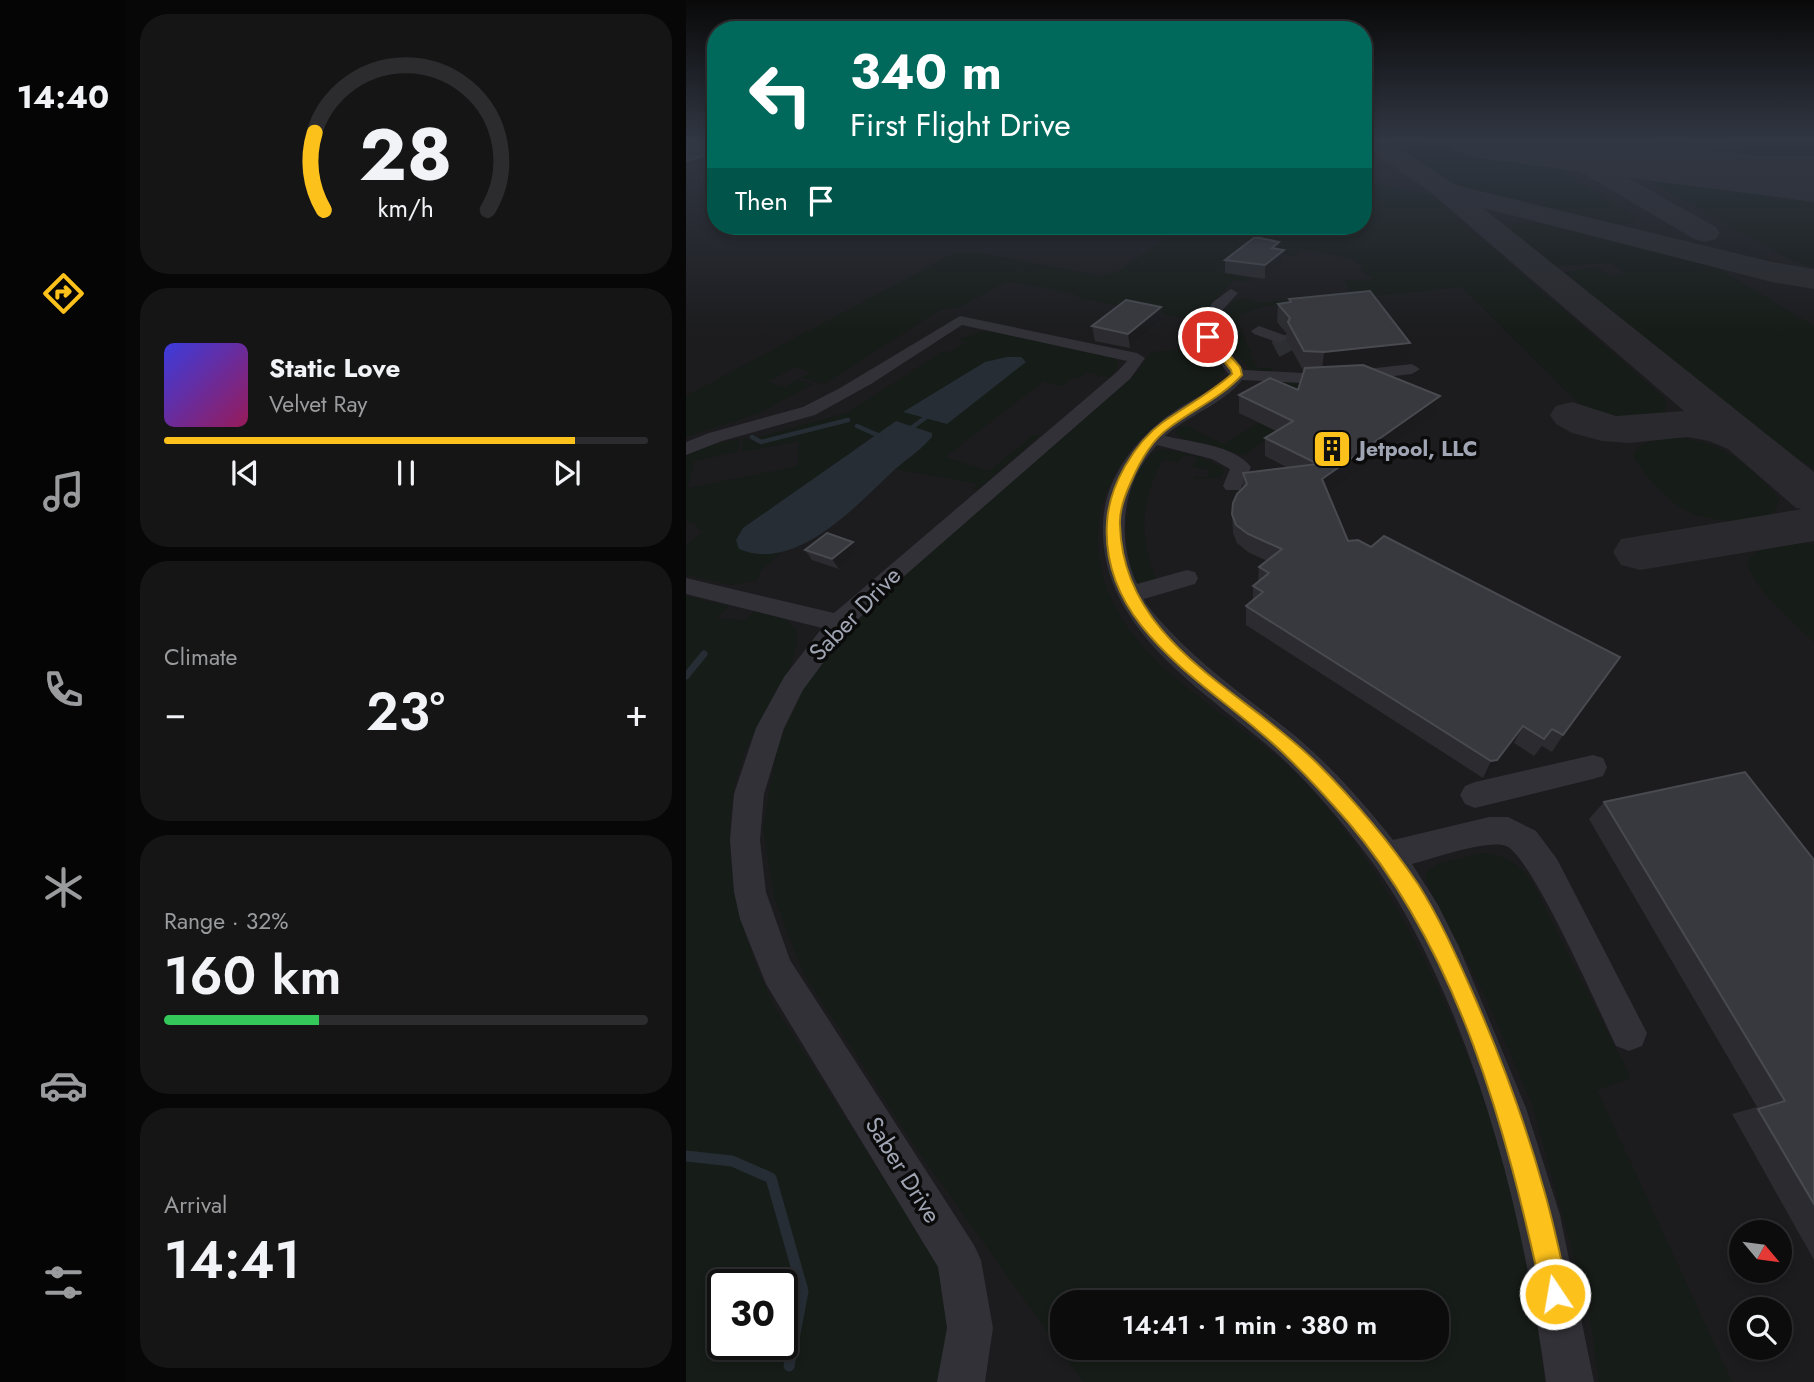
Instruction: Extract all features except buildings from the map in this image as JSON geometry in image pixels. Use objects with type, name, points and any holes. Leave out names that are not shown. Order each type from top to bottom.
[{"type":"street","points":[[1231,293],[1207,316],[1205,326],[1208,337],[1236,369],[1237,375]]},
{"type":"street","name":"Saber Drive","points":[[686,449],[704,440],[779,422],[815,408],[960,320],[1137,358],[1124,375],[886,579],[839,623],[793,684],[770,728],[754,772],[746,839],[750,892],[757,919],[778,972],[959,1260],[970,1328],[961,1382]]},
{"type":"street","points":[[1259,331],[1279,338]]},
{"type":"street","points":[[1412,369],[1322,379],[1282,375],[1237,375],[1224,388],[1183,412],[1151,438],[1124,480],[1113,523],[1119,570],[1142,617],[1174,654],[1268,729],[1311,768],[1387,856],[1440,943],[1490,1060],[1517,1138],[1539,1216],[1570,1382]]},
{"type":"street","points":[[1151,438],[1219,456],[1241,467],[1233,486]]},
{"type":"street","points":[[1129,595],[1187,578]]},
{"type":"street","points":[[686,586],[839,623]]},
{"type":"street","points":[[1475,795],[1593,767]]},
{"type":"street","points":[[1387,856],[1489,831],[1507,831],[1525,841],[1546,870],[1629,1033]]},
{"type":"shaded area","points":[[686,205],[707,205],[707,235],[1372,235],[1372,205],[1814,205],[1814,1382],[686,1382]]},
{"type":"shaded area","points":[[1372,205],[1444,205],[1667,402],[1665,413],[1637,422],[1607,419],[1589,413],[1462,287],[1261,307],[1240,315],[1238,322],[1251,353],[1249,354],[1258,368],[1271,368],[1273,371],[1251,370],[1221,337],[1217,321],[1232,302],[1246,299],[1257,303],[1352,294],[1344,281],[1375,279],[1360,271],[1364,265],[1354,262],[1356,259],[1301,249],[1293,256],[1263,250],[1235,262],[1221,272],[1251,279],[1248,282],[1234,280],[1198,320],[1200,335],[1219,358],[1224,372],[1218,380],[1162,419],[1138,441],[1110,484],[1104,499],[1098,532],[1103,576],[1119,613],[1143,646],[1173,676],[1276,756],[1306,784],[1363,855],[1410,932],[1459,1035],[1494,1131],[1520,1228],[1545,1382],[1083,1382],[1067,1360],[1449,1360],[1449,1290],[1050,1290],[1050,1336],[916,1148],[804,974],[774,897],[763,826],[778,745],[805,684],[837,641],[899,579],[1113,394],[1138,371],[1151,352],[1181,350],[1190,321],[1007,281],[960,307],[940,310],[824,384],[801,378],[811,372],[794,367],[768,382],[785,387],[798,380],[813,384],[759,413],[686,437],[686,396],[953,254],[979,253],[1101,276],[1118,271],[1172,235],[1372,235]]},
{"type":"shaded area","points":[[1535,205],[1617,205],[1638,219],[1627,224],[1604,223]]},
{"type":"shaded area","points":[[1693,205],[1814,205],[1814,268],[1792,260]]},
{"type":"shaded area","points":[[1516,222],[1550,223],[1714,266],[1814,326],[1814,468],[1783,450],[1562,273],[1597,267],[1610,276],[1627,274],[1610,263],[1553,266],[1509,230]]},
{"type":"shaded area","points":[[995,331],[1112,357],[1117,360],[1118,367],[1110,378],[1086,372],[1078,379],[1073,377],[1063,386],[1044,381],[945,457],[989,471],[1033,435],[1040,435],[977,490],[972,489],[978,484],[895,469],[923,448],[875,434],[826,472],[743,528],[765,553],[783,551],[761,570],[757,580],[731,585],[686,575],[686,546],[702,532],[694,523],[686,522],[686,456],[711,445],[740,439],[737,452],[694,461],[688,488],[798,466],[799,441],[741,452],[744,438],[760,443],[848,421],[761,442],[756,438],[849,412],[943,351],[950,352],[966,342],[959,340],[980,332]]},
{"type":"shaded area","points":[[1021,357],[1026,362],[947,424],[903,412],[985,362]]},
{"type":"shaded area","points":[[1311,381],[1325,403],[1243,455],[1182,438],[1175,433],[1179,427],[1186,425],[1223,444],[1294,402],[1274,383]]},
{"type":"shaded area","points":[[896,421],[932,433],[932,437],[842,518],[823,533],[781,552],[760,554],[739,549],[736,540],[743,528]]},
{"type":"shaded area","points":[[1668,438],[1702,442],[1730,454],[1779,498],[1775,509],[1766,517],[1737,521],[1704,517],[1680,507],[1654,484],[1633,456],[1639,447]]},
{"type":"shaded area","points":[[1164,449],[1201,457],[1223,468],[1224,473],[1221,478],[1194,479],[1194,476],[1208,477],[1210,469],[1193,467],[1197,458],[1184,455],[1178,462],[1163,460],[1150,490],[1144,519],[1150,563],[1156,579],[1138,583],[1131,570],[1127,552],[1126,530],[1132,487],[1140,468],[1150,455]]},
{"type":"shaded area","points":[[1803,543],[1814,544],[1814,642],[1761,589],[1749,566],[1750,558],[1760,550]]},
{"type":"shaded area","points":[[686,596],[729,606],[716,618],[744,621],[754,611],[787,620],[796,629],[794,657],[748,745],[737,777],[731,811],[730,844],[739,912],[761,977],[775,1007],[941,1269],[949,1338],[941,1382],[686,1382]]},
{"type":"shaded area","points":[[1483,853],[1510,861],[1531,880],[1631,1078],[1597,1090],[1732,1382],[1599,1382],[1589,1311],[1532,1104],[1487,1000],[1426,881],[1426,873],[1437,864]]},
{"type":"waterway","points":[[907,431],[932,413]]},
{"type":"waterway","points":[[752,437],[761,442],[848,420]]},
{"type":"waterway","points":[[857,426],[882,437]]},
{"type":"waterway","points":[[686,676],[704,654]]},
{"type":"waterway","points":[[686,1156],[732,1161],[771,1178],[803,1291],[789,1366]]},
{"type":"taxiway","points":[[1463,205],[1745,439]]},
{"type":"taxiway","points":[[1507,205],[1772,272],[1814,279]]},
{"type":"taxiway","points":[[1657,205],[1705,233]]},
{"type":"taxiway","points":[[1572,415],[1587,423],[1616,430],[1703,425],[1745,439]]},
{"type":"taxiway","points":[[1745,439],[1814,497]]},
{"type":"taxiway","points":[[1640,552],[1814,524]]},
{"type":"tunnel","points":[[1279,338],[1287,353]]},
{"type":"place","name":"Jetpool, LLC","points":[[1332,449]]},
{"type":"route","points":[[1208,337],[1236,369],[1237,375],[1214,396],[1165,425],[1151,438],[1133,463],[1117,499],[1113,523],[1119,570],[1129,595],[1157,637],[1185,664],[1268,729],[1311,768],[1357,819],[1410,890],[1440,943],[1490,1060],[1532,1190],[1555,1294]]}]
